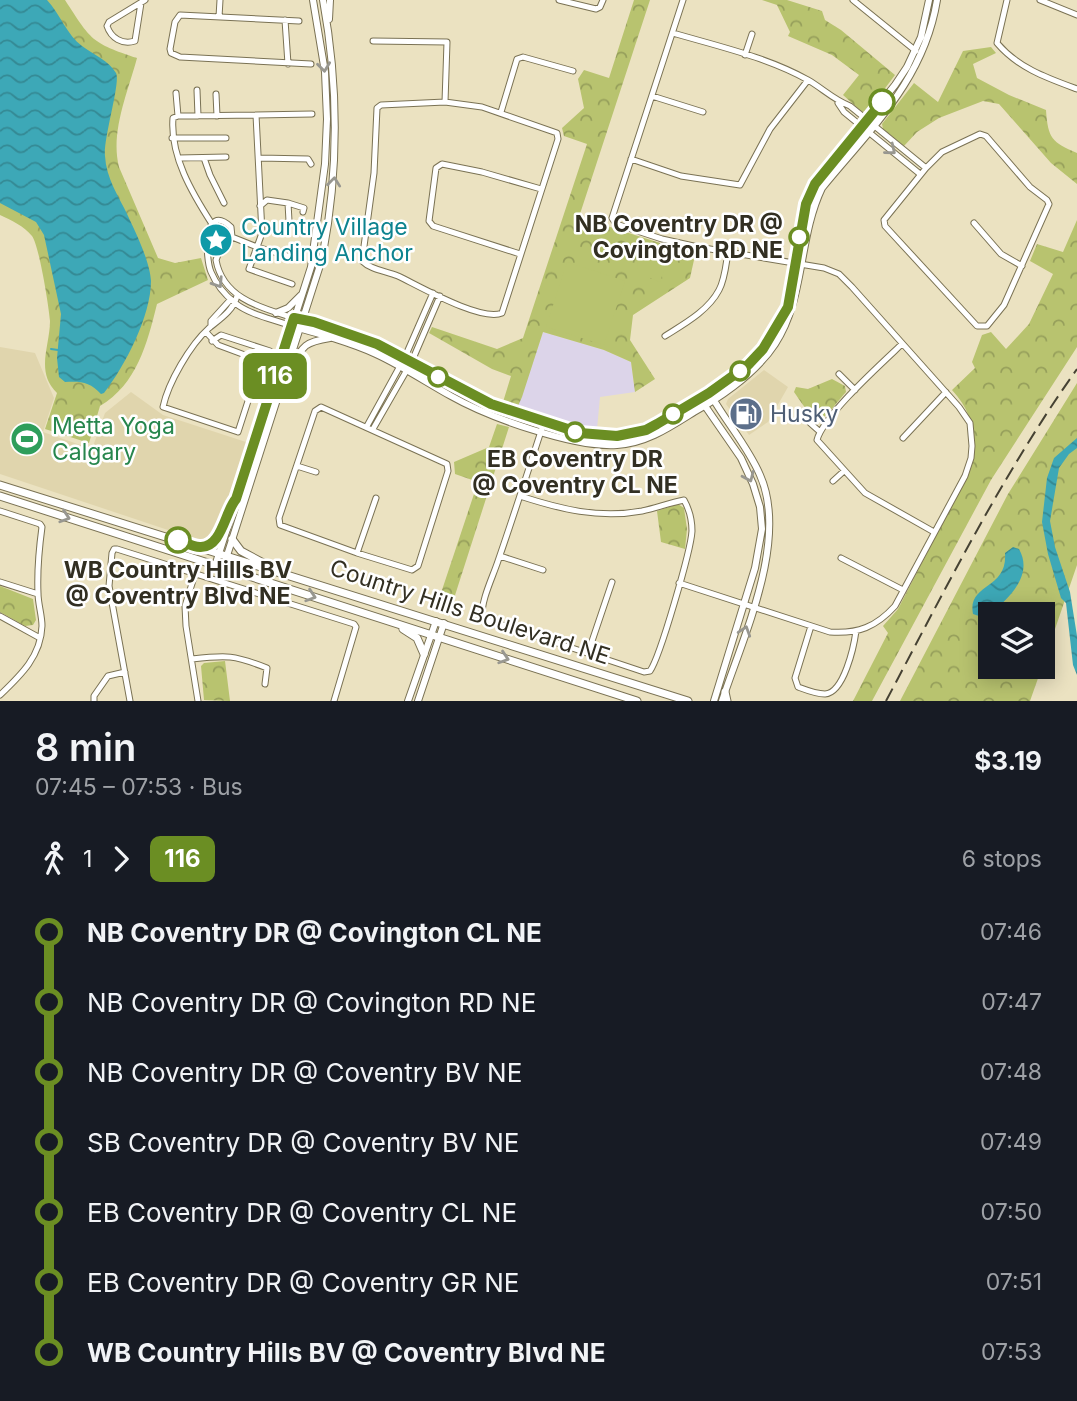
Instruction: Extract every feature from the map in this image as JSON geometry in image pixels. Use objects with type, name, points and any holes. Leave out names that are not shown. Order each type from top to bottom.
[{"type":"main road","name":"Country Hills Boulevard NE","points":[[0,485],[688,701]]},
{"type":"main road","name":"Country Hills Boulevard NE","points":[[0,496],[637,701]]},
{"type":"main road","points":[[200,547],[216,537],[236,499]]},
{"type":"main road","points":[[232,539],[247,555],[290,575]]},
{"type":"main road","points":[[390,622],[417,638],[424,654]]},
{"type":"main road","points":[[724,692],[727,701]]},
{"type":"street","points":[[219,17],[220,0]]},
{"type":"street","points":[[219,567],[251,450],[311,267],[320,211],[327,119],[325,72],[313,0]]},
{"type":"street","points":[[323,0],[330,35]]},
{"type":"street","points":[[223,555],[232,539],[270,425],[322,259],[330,220],[336,164],[336,103],[330,0]]},
{"type":"street","points":[[559,0],[596,9],[603,0]]},
{"type":"street","points":[[679,583],[830,632],[863,630],[884,618],[895,606],[965,476],[972,446],[970,423],[946,392],[839,274],[798,262],[663,239],[616,224],[612,218],[683,0]]},
{"type":"street","points":[[232,237],[221,247],[216,260],[223,279],[237,296],[276,313],[300,329],[373,353],[403,367],[452,397],[541,432],[578,442],[618,445],[648,439],[714,401],[750,368],[763,349],[788,307],[809,218],[822,188],[911,77],[929,0]]},
{"type":"street","points":[[798,262],[806,204],[815,184],[929,38],[937,0]]},
{"type":"street","points":[[1007,0],[997,43],[1022,66],[1077,89]]},
{"type":"street","points":[[1040,0],[1077,15]]},
{"type":"street","points":[[857,1],[918,53]]},
{"type":"street","points":[[143,2],[135,41],[129,43],[116,39],[108,30],[108,22],[143,2]]},
{"type":"street","points":[[299,22],[180,15],[175,22],[171,41],[172,54],[212,60],[311,64]]},
{"type":"street","points":[[285,20],[288,64]]},
{"type":"street","points":[[673,33],[745,55],[808,80],[836,101],[850,106],[864,123],[920,174]]},
{"type":"street","points":[[745,55],[752,34]]},
{"type":"street","points":[[373,41],[447,42],[444,102]]},
{"type":"street","points":[[501,112],[517,59],[523,57],[573,71]]},
{"type":"street","points":[[904,72],[911,77]]},
{"type":"street","points":[[631,159],[681,176],[740,185],[770,129],[808,80]]},
{"type":"street","points":[[197,90],[198,116]]},
{"type":"street","points":[[176,93],[178,116]]},
{"type":"street","points":[[216,94],[217,116]]},
{"type":"street","points":[[652,96],[702,112]]},
{"type":"street","points":[[444,102],[467,103],[501,112],[557,133],[558,139],[502,313],[496,316],[440,296],[362,261],[372,195],[377,108],[381,105],[444,102]]},
{"type":"street","points":[[212,224],[194,196],[179,158],[172,138],[173,118],[312,114]]},
{"type":"street","points":[[256,115],[262,233],[249,269],[292,284]]},
{"type":"street","points":[[871,129],[926,168]]},
{"type":"street","points":[[980,134],[986,136],[1030,187],[1049,204],[1004,305],[987,326],[977,326],[885,226],[884,220],[920,174],[942,152],[980,134]]},
{"type":"street","points":[[172,138],[226,138]]},
{"type":"street","points":[[179,158],[226,157]]},
{"type":"street","points":[[204,158],[224,203]]},
{"type":"street","points":[[260,158],[308,159],[311,164]]},
{"type":"street","points":[[520,254],[433,226],[429,221],[436,168],[442,164],[541,189]]},
{"type":"street","points":[[260,206],[267,200],[304,208],[303,212]]},
{"type":"street","points":[[288,203],[289,221]]},
{"type":"street","points":[[232,237],[231,227],[226,222],[219,220],[208,230],[210,269],[221,289],[233,301],[292,322],[303,320],[346,332],[405,357],[457,388],[491,404],[580,433],[625,435],[646,430],[750,368]]},
{"type":"street","points":[[974,223],[1001,254],[1022,266]]},
{"type":"street","points":[[232,237],[294,258]]},
{"type":"street","points":[[665,336],[694,317],[712,300],[720,289],[728,252]]},
{"type":"street","points":[[370,428],[403,367],[433,293]]},
{"type":"street","points":[[276,313],[288,308],[302,294]]},
{"type":"street","points":[[206,332],[218,345],[261,361],[238,432],[163,408],[169,389],[190,351],[211,326],[211,321],[237,296]]},
{"type":"street","points":[[403,367],[412,361],[440,296]]},
{"type":"street","points":[[212,341],[221,335],[270,351]]},
{"type":"street","points":[[284,381],[303,347],[314,341],[332,338]]},
{"type":"street","points":[[902,344],[855,390],[819,431],[817,440],[872,497],[934,532]]},
{"type":"street","points":[[839,374],[855,390]]},
{"type":"street","points":[[903,438],[946,392]]},
{"type":"street","points":[[709,393],[761,476],[768,506],[770,538],[753,607],[722,701]]},
{"type":"street","points":[[700,399],[741,458],[760,507],[762,529],[760,549],[714,701]]},
{"type":"street","points":[[321,407],[447,464],[448,471],[418,566],[412,570],[280,525],[279,518],[297,466],[315,411],[321,407]]},
{"type":"street","points":[[520,496],[558,508],[600,514],[640,512],[684,500],[692,530],[689,554],[650,671],[644,672],[482,618],[481,611],[544,422]]},
{"type":"street","points":[[810,423],[819,431]]},
{"type":"street","points":[[251,450],[270,425]]},
{"type":"street","points":[[732,446],[740,440]]},
{"type":"street","points":[[297,466],[316,472]]},
{"type":"street","points":[[833,481],[844,471]]},
{"type":"street","points":[[358,553],[376,498]]},
{"type":"street","points":[[0,511],[42,527],[38,558],[38,594],[42,625],[40,638],[32,662],[0,695]]},
{"type":"street","points":[[130,701],[109,586],[109,568],[114,549],[354,624],[356,628],[334,701]]},
{"type":"street","points":[[500,556],[543,570]]},
{"type":"street","points":[[841,558],[903,590]]},
{"type":"street","points":[[195,574],[185,606],[198,701]]},
{"type":"street","points":[[0,582],[38,594]]},
{"type":"street","points":[[588,653],[612,582]]},
{"type":"street","points":[[0,616],[40,638]]},
{"type":"street","points":[[418,701],[440,622]]},
{"type":"street","points":[[811,626],[795,678],[798,687],[826,694],[834,691],[845,671],[853,651],[856,631]]},
{"type":"street","points":[[408,701],[424,654],[435,636]]},
{"type":"street","points":[[192,660],[227,655],[244,659],[267,668],[265,684]]},
{"type":"street","points":[[94,701],[94,696],[107,676],[125,672]]},
{"type":"shaded area","points":[[543,332],[604,350],[631,362],[635,392],[600,397],[597,429],[579,428],[518,406]]},
{"type":"shaded area","points":[[0,347],[35,353],[54,398],[43,432],[92,449],[105,413],[131,392],[163,415],[249,443],[217,535],[204,542],[0,474]]},
{"type":"shaded area","points":[[764,370],[788,387],[768,422],[749,435],[726,404],[728,399]]},
{"type":"green space","points":[[0,0],[65,0],[93,38],[101,44],[137,58],[118,126],[119,167],[158,258],[175,263],[201,258],[208,280],[157,304],[139,362],[123,386],[100,406],[89,443],[45,429],[57,393],[50,385],[45,368],[50,321],[41,263],[32,236],[21,226],[0,215]]},
{"type":"green space","points":[[634,0],[650,0],[579,217],[663,244],[696,251],[690,278],[633,315],[630,340],[655,379],[635,392],[631,362],[604,350],[543,332],[518,406],[503,402],[511,376],[492,369],[429,333],[432,327],[497,349],[523,338],[587,144],[564,136],[562,128],[584,108],[578,79],[584,70],[609,78]]},
{"type":"green space","points":[[762,0],[787,0],[822,11],[825,20],[895,75],[868,111],[862,112],[843,95],[859,75],[832,55],[788,36],[790,32],[777,5]]},
{"type":"green space","points":[[991,47],[996,53],[973,64],[977,78],[1046,110],[1048,127],[1053,138],[1077,153],[1077,184],[1051,163],[999,104],[983,101],[939,118],[917,132],[904,146],[883,129],[882,124],[914,83],[938,102],[963,51]]},
{"type":"green space","points":[[1077,220],[1077,347],[991,480],[872,701],[853,701],[888,633],[883,626],[898,609],[970,470],[974,448],[972,427],[965,408],[952,390],[975,368],[972,362],[982,335],[991,332],[1006,349],[1029,324],[1053,274],[1030,261],[1037,244],[1063,252]]},
{"type":"green space","points":[[641,243],[669,255],[660,282],[638,269],[637,257]]},
{"type":"green space","points":[[567,262],[625,281],[604,345],[546,327]]},
{"type":"green space","points":[[832,379],[845,386],[846,392],[824,417],[819,419],[809,413],[794,392],[796,387],[808,389]]},
{"type":"green space","points":[[1077,383],[1077,565],[1055,629],[1055,602],[978,602],[978,679],[1038,679],[1030,701],[900,701],[1008,494]]},
{"type":"green space","points":[[497,424],[509,427],[449,614],[435,611],[478,482],[455,474],[454,462],[489,447]]},
{"type":"green space","points":[[678,504],[684,508],[687,529],[685,549],[661,542],[657,511]]},
{"type":"green space","points":[[0,586],[33,599],[36,620],[33,625],[25,626],[0,612]]},
{"type":"green space","points":[[225,661],[230,701],[204,700],[201,666],[204,663]]},
{"type":"water","points":[[0,0],[47,0],[77,41],[105,61],[116,73],[105,148],[106,164],[142,248],[151,281],[142,325],[112,382],[101,394],[89,385],[65,382],[59,377],[57,358],[61,314],[44,235],[36,222],[0,203]]},
{"type":"water","points":[[1077,438],[1077,448],[1059,468],[1050,521],[1055,547],[1070,592],[1077,636],[1077,675],[1073,665],[1066,603],[1061,598],[1042,522],[1047,478],[1054,458]]},
{"type":"water","points":[[1013,547],[1019,549],[1023,559],[1021,579],[1003,602],[978,602],[978,616],[973,614],[976,597],[1000,574],[1005,553]]},
{"type":"waterway","points":[[51,349],[58,350]]},
{"type":"railway","points":[[886,701],[1000,490],[1077,369]]},
{"type":"bus line","name":"116","points":[[178,540],[200,547],[213,540],[221,530],[231,504],[236,499],[294,318],[346,332],[377,344],[491,404],[580,433],[601,436],[632,434],[646,430],[700,399],[748,365],[763,349],[780,323],[788,307],[800,230],[806,204],[815,184],[882,102]]},
{"type":"place","name":"NB Coventry DR @ Covington RD NE","points":[[799,237]]},
{"type":"place","name":"Country Village Landing Anchor","points":[[216,240]]},
{"type":"place","name":"Husky","points":[[746,414]]},
{"type":"place","name":"EB Coventry DR @ Coventry CL NE","points":[[575,432]]},
{"type":"place","name":"Metta Yoga Calgary","points":[[27,439]]},
{"type":"place","name":"WB Country Hills BV @ Coventry Blvd NE","points":[[178,540]]}]
